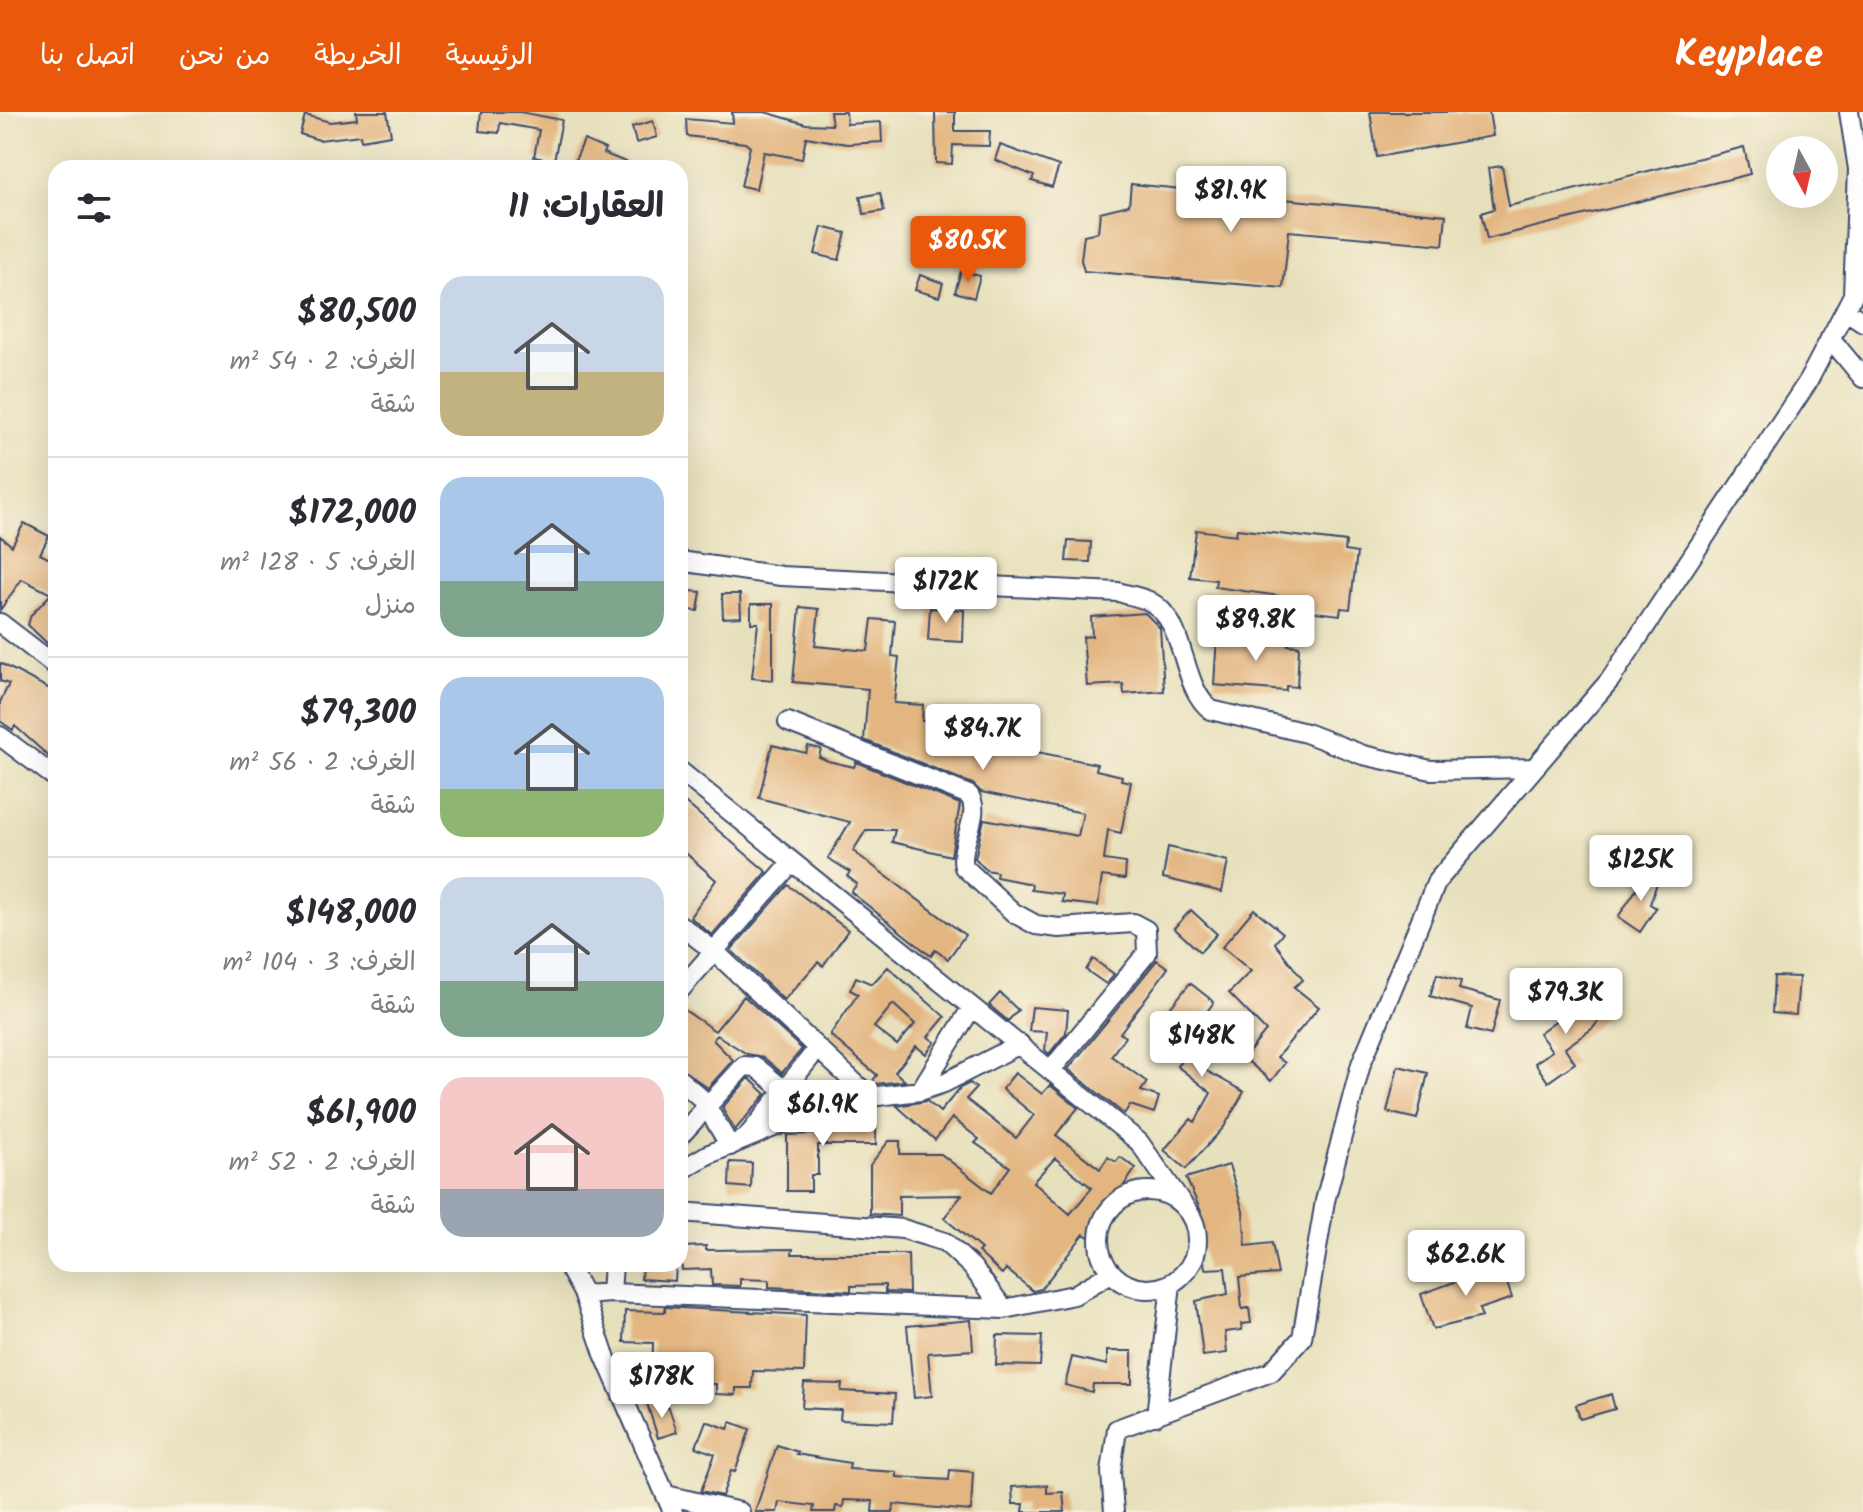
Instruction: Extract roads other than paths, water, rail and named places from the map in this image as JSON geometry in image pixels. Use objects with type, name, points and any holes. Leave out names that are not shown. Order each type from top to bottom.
[{"type":"street","points":[[1114,1512],[1111,1472],[1117,1429],[1271,1372],[1302,1338],[1325,1201],[1361,1064],[1437,881],[1610,680],[1807,383],[1853,295],[1860,218],[1858,169],[1849,112]]},
{"type":"street","points":[[1845,310],[1863,322]]},
{"type":"street","points":[[1830,338],[1863,378]]},
{"type":"street","points":[[688,562],[781,576],[1118,592],[1151,602],[1168,622],[1198,700],[1211,710],[1306,733],[1363,755],[1431,770],[1533,768]]},
{"type":"street","points":[[0,623],[48,660]]},
{"type":"street","points":[[788,722],[969,795],[974,810],[962,846],[964,867],[1014,913],[1036,925],[1059,928],[1133,923],[1146,930],[1147,953],[1051,1070]]},
{"type":"street","points":[[0,736],[48,772]]},
{"type":"street","points":[[688,778],[1139,1142],[1189,1213],[1197,1236],[1193,1260],[1171,1284],[1156,1416]]},
{"type":"street","points":[[688,981],[792,862]]},
{"type":"street","points":[[688,931],[714,951],[871,1098]]},
{"type":"street","points":[[920,1091],[972,1007]]},
{"type":"street","points":[[688,1160],[836,1101],[920,1091],[944,1083],[1020,1044]]},
{"type":"street","points":[[738,1142],[818,1048]]},
{"type":"street","points":[[688,1128],[744,1066],[756,1067],[784,1090]]},
{"type":"street","points":[[688,1088],[738,1142]]},
{"type":"street","points":[[1171,1284],[1140,1289],[1124,1283],[1111,1273],[1102,1260],[1100,1228],[1118,1201],[1148,1191],[1164,1194],[1189,1213]]},
{"type":"street","points":[[688,1213],[903,1229],[945,1242],[972,1267],[1004,1309]]},
{"type":"street","points":[[571,1272],[584,1295],[604,1354],[669,1504],[740,1512]]},
{"type":"street","points":[[611,1293],[612,1272]]},
{"type":"street","points":[[584,1295],[611,1293],[1004,1309],[1074,1295],[1111,1273]]}]
